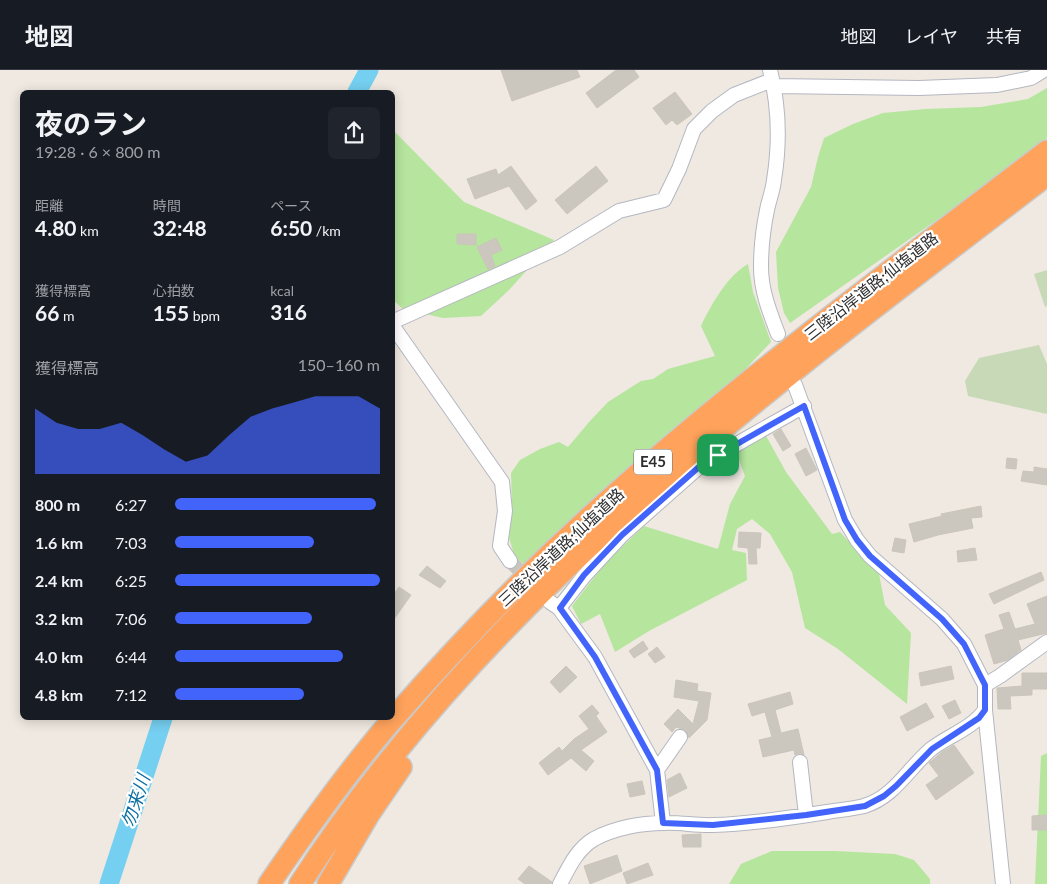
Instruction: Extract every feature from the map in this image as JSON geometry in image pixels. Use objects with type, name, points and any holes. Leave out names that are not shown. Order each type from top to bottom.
[{"type":"highway","name":"三陸沿岸道路;仙塩道路","points":[[395,718],[428,680],[529,575],[605,503],[794,346],[1047,151]]},
{"type":"highway","name":"三陸沿岸道路;仙塩道路","points":[[300,884],[350,811],[402,744],[442,697],[491,644],[584,551],[682,463],[835,338],[1047,175]]},
{"type":"highway","points":[[328,884],[390,782],[491,644]]},
{"type":"highway","name":"三陸沿岸道路;仙塩道路","points":[[269,884],[308,826],[361,758],[394,720]]},
{"type":"highway","points":[[261,884],[308,826]]},
{"type":"street","points":[[395,322],[560,247],[618,211],[664,200],[694,129],[712,111],[734,95],[772,79],[920,88],[997,85],[1031,78],[1044,70]]},
{"type":"street","points":[[772,79],[778,152],[774,182],[767,209],[761,267],[764,289],[778,334]]},
{"type":"street","points":[[395,327],[502,482],[505,511],[500,546],[510,561]]},
{"type":"street","points":[[795,386],[845,520],[857,540],[870,556],[942,619],[953,631],[964,644],[985,685],[985,710],[1003,884]]},
{"type":"street","points":[[663,823],[657,770],[599,664],[555,605],[622,535],[700,466],[804,406]]},
{"type":"street","points":[[985,685],[1047,642]]},
{"type":"street","points":[[560,884],[577,854],[594,840],[617,830],[663,823],[713,825],[806,815],[865,806],[884,796],[932,749],[979,718],[985,710]]},
{"type":"street","points":[[657,770],[680,738]]},
{"type":"street","points":[[800,762],[806,815]]},
{"type":"green space","points":[[1047,88],[1047,138],[981,189],[790,323],[784,313],[778,288],[776,252],[811,187],[824,138],[853,124],[883,113],[981,107],[1028,99]]},
{"type":"green space","points":[[395,132],[464,202],[554,240],[509,290],[481,316],[443,318],[403,309],[395,302]]},
{"type":"green space","points":[[748,264],[753,292],[771,342],[736,379],[600,492],[525,565],[515,557],[509,538],[512,509],[511,473],[520,460],[540,449],[559,442],[568,447],[608,402],[641,381],[653,379],[668,369],[715,356],[701,326],[727,283],[740,269]]},
{"type":"green space","points":[[1047,270],[1047,306],[1045,307],[1034,274]]},
{"type":"green space","points":[[1039,345],[1047,364],[1047,414],[968,396],[965,381],[979,358]]},
{"type":"green space","points":[[765,434],[786,472],[832,534],[840,532],[879,574],[885,605],[911,633],[907,704],[838,649],[805,628],[792,572],[770,534],[752,519],[737,529],[732,550],[746,553],[747,580],[649,631],[615,652],[600,614],[581,624],[572,606],[606,562],[644,526],[718,549],[730,504],[745,476],[736,452]]},
{"type":"green space","points":[[1047,753],[1047,884],[1035,884],[1041,756]]},
{"type":"green space","points":[[772,851],[835,851],[895,854],[914,860],[930,879],[930,884],[729,884],[741,864]]},
{"type":"building","points":[[501,70],[577,70],[580,77],[512,101]]},
{"type":"building","points":[[616,70],[634,70],[639,77],[597,108],[586,93]]},
{"type":"building","points":[[675,92],[692,114],[677,125],[672,120],[666,125],[653,108]]},
{"type":"building","points":[[511,166],[537,201],[526,210],[509,186],[475,199],[467,179],[496,169],[498,175]]},
{"type":"building","points":[[596,166],[608,181],[567,214],[555,200]]},
{"type":"building","points":[[457,234],[476,234],[476,245],[457,244]]},
{"type":"building","points":[[496,238],[502,250],[491,255],[495,266],[488,269],[477,247]]},
{"type":"building","points":[[781,429],[791,446],[783,451],[773,434]]},
{"type":"building","points":[[806,448],[817,470],[806,476],[795,454]]},
{"type":"building","points":[[1007,458],[1017,459],[1016,469],[1006,468]]},
{"type":"building","points":[[1034,467],[1047,469],[1047,485],[1021,481],[1023,471],[1034,472]]},
{"type":"building","points":[[981,506],[982,517],[971,518],[973,528],[914,542],[909,524],[942,516],[941,514]]},
{"type":"building","points":[[739,532],[761,533],[760,548],[756,548],[757,564],[749,564],[748,548],[738,547]]},
{"type":"building","points":[[895,538],[906,540],[904,553],[892,551]]},
{"type":"building","points":[[975,548],[977,560],[958,562],[957,551]]},
{"type":"building","points":[[427,566],[446,581],[440,588],[419,575]]},
{"type":"building","points":[[1041,572],[1044,580],[994,604],[989,594]]},
{"type":"building","points":[[399,587],[411,595],[395,618],[395,593]]},
{"type":"building","points":[[1047,596],[1047,633],[1018,640],[1021,650],[1008,660],[994,664],[985,635],[1004,629],[999,615],[1009,612],[1015,629],[1035,624],[1027,604]]},
{"type":"building","points":[[643,641],[648,649],[634,658],[629,651]]},
{"type":"building","points":[[657,647],[665,657],[655,663],[648,654]]},
{"type":"building","points":[[566,666],[577,677],[560,693],[550,682]]},
{"type":"building","points":[[951,666],[954,679],[921,686],[919,673]]},
{"type":"building","points":[[1022,673],[1047,673],[1047,689],[1032,689],[1032,695],[1010,696],[1011,709],[998,709],[997,688],[1022,686]]},
{"type":"building","points":[[676,680],[698,684],[697,691],[711,693],[707,720],[689,738],[685,730],[676,727],[672,732],[664,724],[678,709],[693,724],[699,701],[674,697]]},
{"type":"building","points":[[790,692],[793,704],[775,710],[781,733],[798,729],[804,755],[800,753],[795,755],[794,750],[763,757],[759,740],[772,737],[765,712],[752,716],[748,704]]},
{"type":"building","points":[[955,700],[961,713],[949,719],[942,706]]},
{"type":"building","points":[[926,703],[934,717],[907,731],[900,717]]},
{"type":"building","points":[[592,705],[599,713],[596,716],[607,732],[581,750],[594,761],[586,771],[571,758],[548,775],[539,763],[559,747],[562,751],[574,739],[589,729],[579,716]]},
{"type":"building","points":[[954,745],[974,773],[936,800],[926,785],[939,776],[929,763]]},
{"type":"building","points":[[680,773],[687,788],[669,797],[667,780]]},
{"type":"building","points":[[642,781],[645,794],[630,797],[627,784]]},
{"type":"building","points":[[1047,815],[1047,830],[1032,830],[1032,816]]},
{"type":"building","points":[[701,834],[701,847],[683,847],[682,835]]},
{"type":"building","points":[[617,855],[622,871],[590,884],[584,866]]},
{"type":"building","points":[[648,863],[653,875],[627,884],[623,873]]},
{"type":"building","points":[[529,866],[552,882],[551,884],[525,884],[518,879]]},
{"type":"waterway","name":"勿来川","points":[[358,90],[369,70]]},
{"type":"waterway","name":"勿来川","points":[[109,884],[162,720]]},
{"type":"tunnel","points":[[510,561],[532,583]]},
{"type":"route","points":[[804,406],[845,520],[857,540],[870,556],[942,619],[953,631],[964,644],[985,685],[985,710],[979,718],[932,749],[920,759],[896,786],[884,796],[865,806],[749,822],[713,825],[663,823],[657,770],[595,657],[560,608],[584,575],[622,535],[700,466],[718,455],[804,406]]}]
